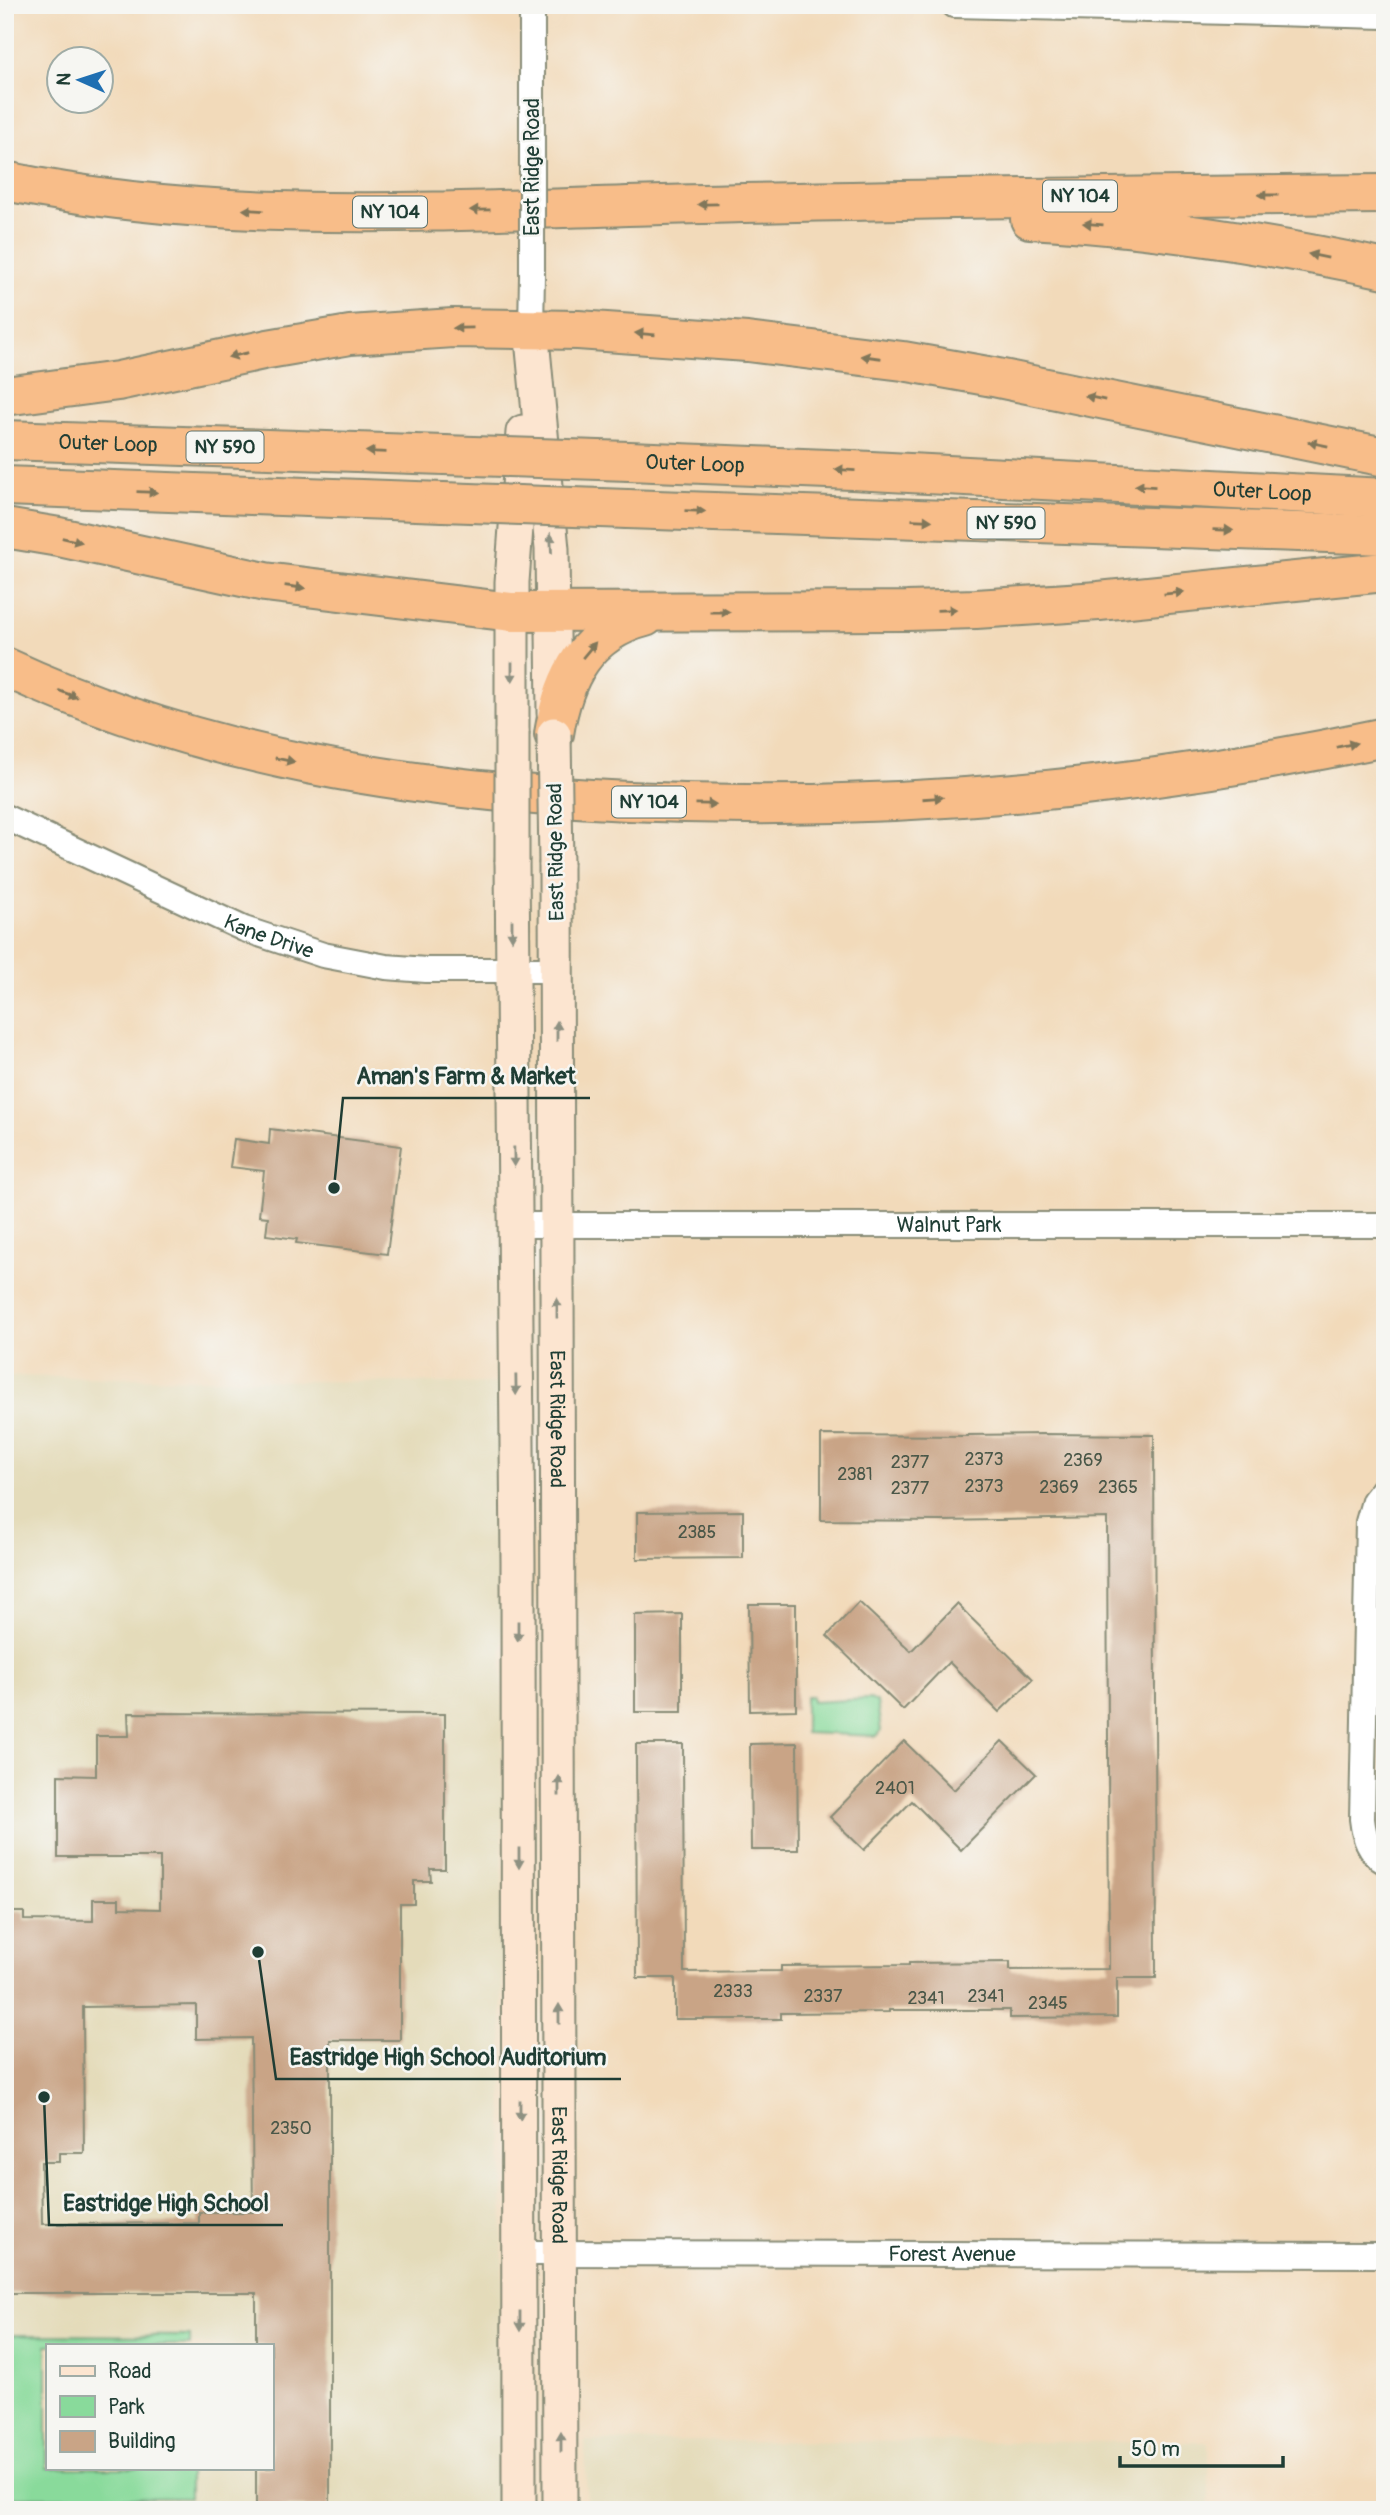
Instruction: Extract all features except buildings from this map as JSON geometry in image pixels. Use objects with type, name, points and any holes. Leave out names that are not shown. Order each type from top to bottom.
[{"type":"highway","name":"NY 104","points":[[5,181],[129,201],[290,212],[1096,196],[1385,194]]},
{"type":"highway","points":[[776,202],[818,208],[1036,219],[1146,229],[1255,244],[1385,269]]},
{"type":"highway","points":[[5,396],[118,381],[268,349],[340,337],[453,328],[531,328],[747,342],[892,359],[1385,457]]},
{"type":"highway","name":"Outer Loop","points":[[5,440],[852,470],[1385,498]]},
{"type":"highway","name":"Outer Loop","points":[[5,486],[1385,536]]},
{"type":"highway","points":[[5,528],[265,582],[512,612],[976,609],[1099,601],[1385,572]]},
{"type":"highway","points":[[554,734],[559,709],[570,679],[590,647],[612,630],[629,622],[674,612]]},
{"type":"highway","name":"NY 104","points":[[5,667],[130,717],[246,751],[325,769],[404,782],[579,799],[691,804],[785,804],[960,797],[1187,774],[1281,759],[1385,737]]},
{"type":"main road","name":"East Ridge Road","points":[[519,2510],[512,612],[513,554],[531,328]]},
{"type":"main road","name":"East Ridge Road","points":[[531,328],[550,517],[553,612],[557,970],[560,2510]]},
{"type":"street","name":"East Ridge Road","points":[[531,328],[532,5]]},
{"type":"street","points":[[954,5],[1385,16]]},
{"type":"street","name":"Kane Drive","points":[[5,817],[244,929],[323,956],[407,969],[557,970]]},
{"type":"street","name":"Walnut Park","points":[[514,1225],[1385,1226]]},
{"type":"street","points":[[1385,1487],[1374,1501],[1368,1522],[1362,1819],[1367,1842],[1373,1853],[1385,1863]]},
{"type":"street","name":"Forest Avenue","points":[[520,2253],[1385,2255]]},
{"type":"shaded area","points":[[5,1376],[502,1384],[503,2510],[5,2510]]},
{"type":"shaded area","points":[[585,2441],[1209,2442],[1209,2510],[587,2510]]},
{"type":"green space","points":[[807,1696],[811,1696],[812,1702],[870,1699],[877,1702],[881,1731],[877,1736],[805,1733]]},
{"type":"green space","points":[[5,2335],[190,2336],[190,2344],[46,2344],[46,2470],[189,2470],[189,2498],[5,2497]]},
{"type":"place","name":"Aman's Farm & Market","points":[[334,1188]]},
{"type":"place","name":"Eastridge High School Auditorium","points":[[258,1952]]},
{"type":"place","name":"Eastridge High School","points":[[44,2097]]}]
